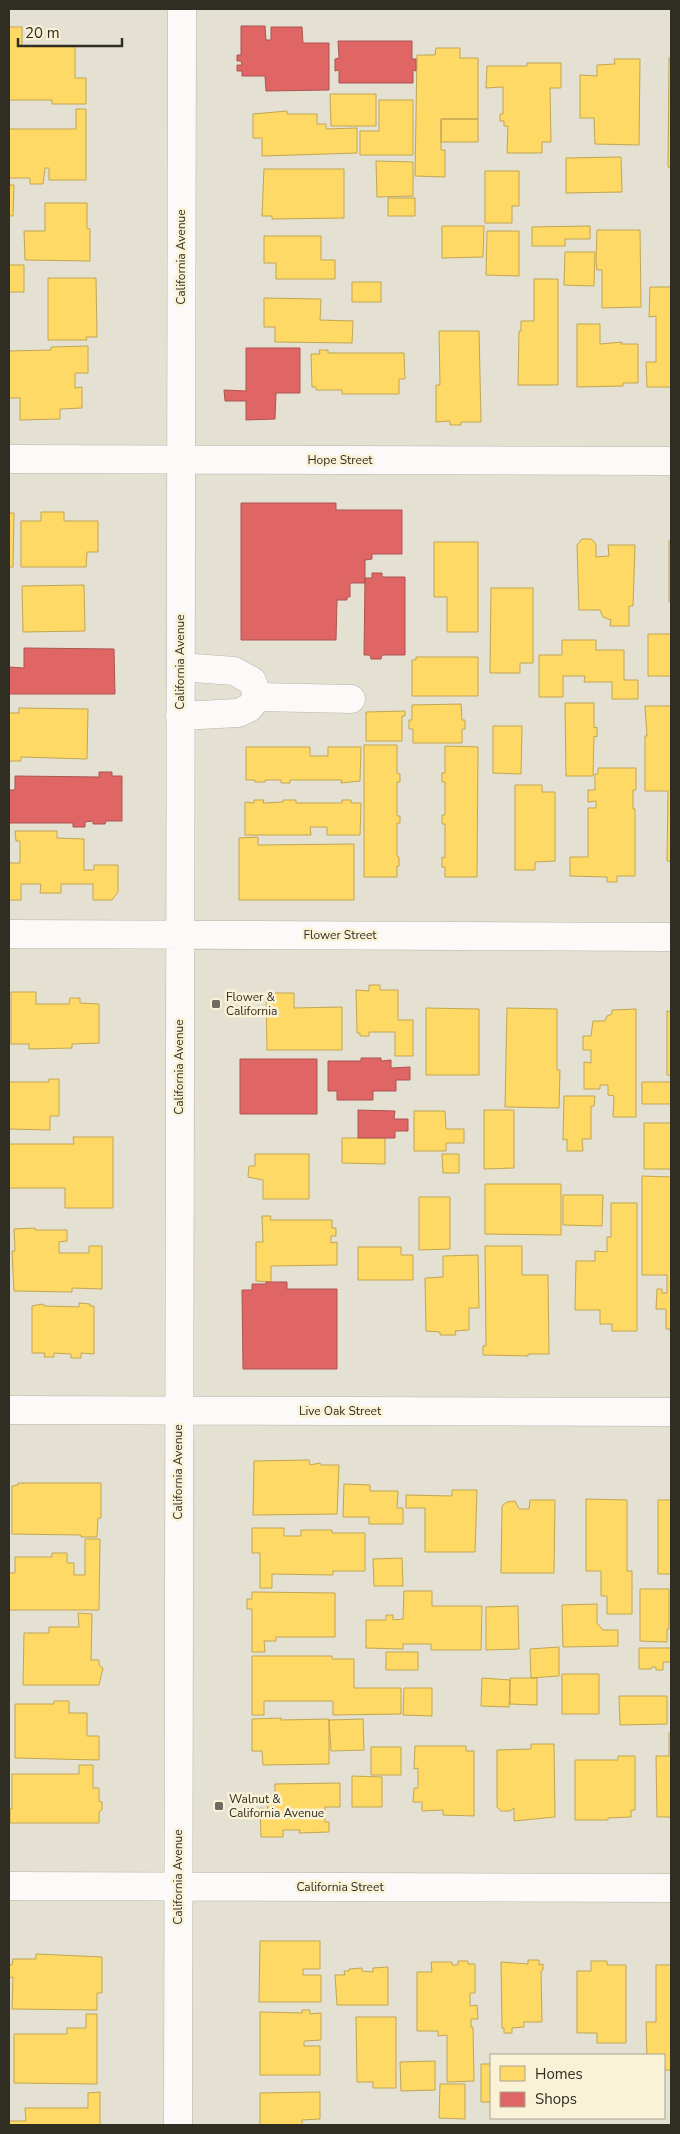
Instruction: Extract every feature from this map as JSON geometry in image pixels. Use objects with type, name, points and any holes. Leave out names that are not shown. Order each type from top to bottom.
[{"type":"street","name":"California Avenue","points":[[178,2125],[182,9]]},
{"type":"street","name":"Hope Street","points":[[9,458],[671,461]]},
{"type":"street","points":[[180,667],[234,671],[252,681],[258,697]]},
{"type":"street","points":[[258,697],[351,699]]},
{"type":"street","points":[[180,716],[238,713],[249,708],[258,697]]},
{"type":"street","name":"Flower Street","points":[[9,934],[671,937]]},
{"type":"street","name":"Live Oak Street","points":[[9,1410],[671,1412]]},
{"type":"street","name":"California Street","points":[[9,1886],[671,1888]]},
{"type":"building: Homes","points":[[9,27],[22,27],[22,46],[75,46],[75,78],[86,78],[86,104],[52,104],[52,100],[9,100]]},
{"type":"building: Homes","points":[[436,48],[460,48],[460,58],[478,58],[478,119],[441,119],[441,150],[445,150],[445,177],[415,176],[417,55],[435,55]]},
{"type":"building: Homes","points":[[669,58],[671,58],[671,167],[668,167]]},
{"type":"building: Homes","points":[[614,59],[640,59],[639,145],[595,144],[594,118],[580,118],[580,75],[597,76],[597,65],[615,64]]},
{"type":"building: Homes","points":[[527,63],[561,63],[561,88],[550,88],[551,142],[542,142],[542,153],[507,153],[508,126],[504,126],[504,121],[500,121],[500,114],[503,114],[503,87],[486,88],[487,66],[527,66]]},
{"type":"building: Homes","points":[[330,94],[376,94],[376,126],[331,126]]},
{"type":"building: Homes","points":[[379,100],[413,100],[413,155],[360,155],[360,131],[379,131]]},
{"type":"building: Homes","points":[[76,109],[86,109],[86,180],[49,180],[49,168],[45,168],[43,184],[30,184],[30,178],[9,178],[9,129],[76,129]]},
{"type":"building: Homes","points":[[287,111],[287,114],[317,114],[317,124],[326,124],[326,129],[357,128],[357,153],[262,156],[262,138],[253,138],[253,114]]},
{"type":"building: Homes","points":[[441,119],[478,119],[478,142],[441,142]]},
{"type":"building: Homes","points":[[621,157],[622,192],[566,193],[566,158]]},
{"type":"building: Homes","points":[[376,161],[413,162],[413,196],[377,197]]},
{"type":"building: Homes","points":[[264,169],[344,169],[344,218],[272,219],[272,216],[262,216]]},
{"type":"building: Homes","points":[[485,171],[519,171],[519,206],[512,206],[512,223],[485,223]]},
{"type":"building: Homes","points":[[9,185],[14,185],[13,216],[9,216]]},
{"type":"building: Homes","points":[[388,198],[415,198],[415,216],[388,216]]},
{"type":"building: Homes","points":[[45,203],[87,203],[87,228],[90,229],[90,261],[25,260],[24,231],[45,231]]},
{"type":"building: Homes","points":[[442,226],[484,226],[483,257],[442,258]]},
{"type":"building: Homes","points":[[590,226],[590,239],[565,239],[565,246],[532,246],[532,227]]},
{"type":"building: Homes","points":[[597,230],[640,230],[641,307],[602,308],[602,270],[597,270],[596,262]]},
{"type":"building: Homes","points":[[487,231],[519,231],[519,276],[486,275]]},
{"type":"building: Homes","points":[[264,236],[321,236],[321,260],[335,260],[335,279],[276,279],[276,263],[264,263]]},
{"type":"building: Homes","points":[[565,252],[595,252],[594,286],[564,285]]},
{"type":"building: Homes","points":[[9,265],[24,265],[24,292],[9,292]]},
{"type":"building: Homes","points":[[48,278],[96,278],[97,337],[86,337],[87,340],[48,340]]},
{"type":"building: Homes","points":[[534,279],[558,279],[558,385],[518,385],[519,331],[521,331],[521,321],[534,321]]},
{"type":"building: Homes","points":[[352,282],[381,282],[381,302],[352,302]]},
{"type":"building: Homes","points":[[650,287],[671,287],[671,387],[647,387],[646,362],[656,362],[656,316],[649,317]]},
{"type":"building: Homes","points":[[264,298],[321,299],[320,320],[353,321],[352,343],[275,342],[275,327],[264,327]]},
{"type":"building: Homes","points":[[577,324],[600,324],[600,344],[622,342],[621,344],[638,344],[638,383],[623,383],[623,386],[577,387]]},
{"type":"building: Homes","points":[[439,331],[479,331],[481,422],[461,422],[461,425],[450,425],[450,421],[436,422],[436,385],[440,385]]},
{"type":"building: Homes","points":[[88,346],[88,373],[75,373],[75,388],[82,387],[82,408],[60,409],[60,419],[20,420],[20,398],[9,398],[9,351],[51,350],[51,347]]},
{"type":"building: Homes","points":[[319,350],[328,350],[328,353],[404,353],[405,379],[399,379],[399,394],[342,394],[342,390],[316,390],[316,387],[312,387],[311,354],[320,354]]},
{"type":"building: Homes","points":[[41,512],[64,512],[64,521],[98,521],[98,552],[87,552],[86,567],[21,567],[21,521],[41,521]]},
{"type":"building: Homes","points":[[9,513],[14,513],[13,567],[9,567]]},
{"type":"building: Homes","points":[[582,539],[591,539],[596,544],[596,557],[609,556],[608,545],[635,545],[633,606],[629,606],[629,626],[610,626],[611,620],[603,617],[600,610],[579,610],[577,545]]},
{"type":"building: Homes","points":[[669,541],[671,541],[671,602],[669,602]]},
{"type":"building: Homes","points":[[434,542],[478,542],[478,632],[447,632],[447,597],[434,597]]},
{"type":"building: Homes","points":[[84,585],[85,631],[23,632],[22,586]]},
{"type":"building: Homes","points":[[491,588],[533,588],[533,663],[520,663],[520,673],[490,673]]},
{"type":"building: Homes","points":[[648,634],[671,634],[671,676],[648,676]]},
{"type":"building: Homes","points":[[562,640],[596,640],[596,650],[624,650],[624,680],[638,680],[638,699],[612,699],[612,682],[584,682],[585,676],[563,676],[563,697],[539,697],[539,655],[562,655]]},
{"type":"building: Homes","points":[[416,657],[478,657],[478,696],[412,696],[412,660],[416,660]]},
{"type":"building: Homes","points":[[565,703],[594,703],[594,728],[597,727],[597,737],[594,736],[593,776],[566,776]]},
{"type":"building: Homes","points":[[461,704],[462,720],[465,720],[465,729],[462,729],[462,743],[413,743],[413,729],[409,729],[409,720],[412,720],[412,705]]},
{"type":"building: Homes","points":[[645,706],[671,706],[671,861],[667,861],[668,791],[645,791],[645,736],[647,736]]},
{"type":"building: Homes","points":[[19,708],[88,709],[87,759],[21,757],[21,761],[9,761],[9,713],[19,713]]},
{"type":"building: Homes","points":[[405,711],[405,716],[402,716],[402,741],[366,741],[366,712]]},
{"type":"building: Homes","points":[[493,726],[522,726],[521,774],[493,773]]},
{"type":"building: Homes","points":[[364,745],[397,745],[397,773],[400,774],[400,782],[397,782],[397,816],[400,816],[400,823],[397,823],[397,856],[399,857],[399,866],[397,866],[397,877],[364,877]]},
{"type":"building: Homes","points":[[445,746],[478,747],[477,877],[445,877],[445,867],[442,867],[442,857],[445,858],[445,824],[442,824],[442,815],[445,815],[445,782],[442,782],[442,773],[445,773]]},
{"type":"building: Homes","points":[[246,747],[310,747],[310,756],[328,756],[328,747],[361,747],[360,781],[341,783],[342,780],[290,780],[290,783],[281,783],[281,780],[255,782],[255,780],[246,780]]},
{"type":"building: Homes","points":[[598,768],[636,768],[636,790],[633,790],[633,809],[635,809],[635,876],[617,876],[617,882],[607,882],[607,877],[570,876],[570,857],[588,857],[588,808],[596,808],[596,801],[588,802],[588,790],[595,790],[595,774],[598,774]]},
{"type":"building: Homes","points":[[515,785],[542,785],[542,792],[555,792],[555,861],[535,862],[535,870],[515,870]]},
{"type":"building: Homes","points":[[254,800],[264,800],[263,803],[296,800],[296,803],[342,803],[342,800],[351,800],[351,803],[361,803],[360,835],[327,835],[327,827],[310,827],[311,835],[245,835],[245,802],[254,803]]},
{"type":"building: Homes","points":[[15,831],[57,831],[57,838],[84,839],[84,870],[94,870],[94,865],[118,865],[118,892],[112,900],[93,900],[93,884],[61,884],[61,893],[40,893],[41,884],[21,884],[21,900],[9,900],[9,863],[20,863],[20,841],[16,841]]},
{"type":"building: Homes","points":[[258,837],[258,845],[354,844],[354,900],[239,900],[239,838]]},
{"type":"building: Homes","points":[[369,985],[380,985],[380,990],[398,990],[398,1020],[413,1020],[413,1056],[395,1056],[395,1032],[369,1032],[369,1036],[360,1036],[360,1033],[357,1033],[356,990],[369,991]]},
{"type":"building: Homes","points":[[11,992],[36,992],[36,1004],[69,1004],[70,998],[80,998],[80,1003],[99,1004],[99,1043],[72,1044],[72,1048],[29,1049],[29,1044],[11,1044]]},
{"type":"building: Homes","points":[[266,993],[294,993],[294,1008],[342,1007],[342,1050],[267,1050]]},
{"type":"building: Homes","points":[[426,1008],[479,1009],[479,1075],[426,1075]]},
{"type":"building: Homes","points":[[507,1008],[557,1009],[557,1070],[560,1070],[559,1108],[505,1107]]},
{"type":"building: Homes","points":[[636,1009],[636,1117],[613,1117],[614,1096],[608,1095],[608,1085],[600,1085],[600,1089],[584,1089],[584,1062],[591,1063],[591,1050],[583,1050],[583,1036],[591,1036],[593,1021],[605,1021],[607,1016],[612,1014],[612,1010]]},
{"type":"building: Homes","points":[[667,1011],[671,1012],[671,1075],[667,1075]]},
{"type":"building: Homes","points":[[49,1079],[59,1079],[59,1116],[50,1116],[50,1130],[9,1129],[9,1082],[49,1082]]},
{"type":"building: Homes","points":[[642,1082],[671,1082],[671,1104],[642,1104]]},
{"type":"building: Homes","points":[[564,1096],[595,1096],[594,1106],[591,1106],[591,1139],[582,1139],[583,1151],[567,1151],[567,1139],[563,1140]]},
{"type":"building: Homes","points":[[484,1110],[514,1110],[514,1168],[484,1169]]},
{"type":"building: Homes","points":[[414,1111],[445,1111],[446,1129],[464,1129],[464,1143],[446,1143],[446,1151],[414,1151]]},
{"type":"building: Homes","points":[[644,1123],[671,1123],[671,1169],[644,1169]]},
{"type":"building: Homes","points":[[73,1137],[113,1137],[113,1208],[65,1208],[65,1188],[9,1188],[9,1144],[74,1144]]},
{"type":"building: Homes","points":[[342,1138],[385,1138],[385,1164],[342,1163]]},
{"type":"building: Homes","points":[[255,1154],[309,1154],[309,1199],[263,1199],[263,1180],[248,1177],[249,1166],[255,1166]]},
{"type":"building: Homes","points":[[442,1154],[459,1154],[459,1173],[443,1173]]},
{"type":"building: Homes","points":[[642,1176],[671,1177],[671,1336],[670,1329],[666,1329],[666,1309],[656,1309],[657,1289],[662,1289],[662,1293],[667,1293],[667,1275],[642,1275]]},
{"type":"building: Homes","points":[[485,1184],[561,1184],[561,1235],[485,1234]]},
{"type":"building: Homes","points":[[563,1195],[603,1195],[602,1226],[563,1225]]},
{"type":"building: Homes","points":[[419,1197],[450,1197],[450,1249],[419,1250]]},
{"type":"building: Homes","points":[[611,1203],[637,1203],[637,1331],[612,1331],[612,1324],[600,1324],[600,1310],[575,1310],[576,1261],[595,1261],[595,1251],[607,1252],[607,1237],[611,1237]]},
{"type":"building: Homes","points":[[262,1216],[271,1216],[270,1220],[332,1220],[332,1228],[336,1228],[336,1236],[331,1236],[331,1243],[337,1242],[337,1265],[271,1266],[271,1282],[256,1281],[256,1242],[263,1242]]},
{"type":"building: Homes","points":[[35,1228],[35,1230],[67,1230],[67,1241],[59,1242],[59,1253],[89,1253],[89,1246],[102,1246],[102,1289],[72,1288],[72,1292],[14,1291],[12,1251],[15,1251],[14,1229]]},
{"type":"building: Homes","points":[[485,1246],[522,1246],[522,1275],[548,1275],[549,1354],[528,1354],[528,1356],[483,1355],[483,1346],[486,1346]]},
{"type":"building: Homes","points":[[358,1247],[401,1247],[401,1255],[413,1255],[413,1280],[358,1280]]},
{"type":"building: Homes","points":[[478,1255],[479,1308],[469,1308],[469,1330],[455,1331],[456,1335],[440,1335],[440,1332],[426,1331],[425,1278],[443,1277],[443,1256]]},
{"type":"building: Homes","points":[[79,1303],[94,1306],[94,1354],[81,1353],[81,1358],[71,1358],[71,1354],[54,1353],[54,1357],[44,1357],[45,1353],[32,1353],[32,1306],[43,1304],[44,1306],[79,1307]]},
{"type":"building: Homes","points":[[309,1460],[310,1465],[320,1463],[321,1465],[339,1465],[337,1514],[253,1515],[254,1461]]},
{"type":"building: Homes","points":[[18,1483],[101,1483],[101,1518],[98,1518],[97,1537],[12,1534],[12,1486],[18,1485]]},
{"type":"building: Homes","points":[[344,1484],[370,1485],[370,1491],[398,1491],[397,1508],[403,1508],[403,1524],[369,1524],[369,1517],[343,1517]]},
{"type":"building: Homes","points":[[452,1490],[477,1490],[475,1552],[425,1552],[425,1508],[406,1508],[406,1495],[452,1496]]},
{"type":"building: Homes","points":[[586,1499],[627,1500],[627,1571],[632,1571],[632,1614],[607,1614],[607,1596],[601,1596],[601,1571],[586,1571]]},
{"type":"building: Homes","points":[[530,1500],[555,1500],[554,1573],[501,1573],[502,1506],[507,1502],[515,1501],[519,1509],[529,1509]]},
{"type":"building: Homes","points":[[658,1500],[671,1500],[671,1574],[658,1574]]},
{"type":"building: Homes","points":[[252,1528],[284,1528],[284,1536],[301,1536],[301,1530],[332,1530],[332,1533],[365,1533],[365,1571],[333,1571],[333,1575],[272,1574],[272,1588],[260,1588],[260,1553],[252,1553]]},
{"type":"building: Homes","points":[[85,1539],[100,1539],[99,1610],[9,1610],[9,1573],[15,1573],[15,1557],[52,1557],[52,1553],[67,1553],[67,1563],[74,1563],[74,1575],[85,1575]]},
{"type":"building: Homes","points":[[402,1558],[403,1586],[374,1586],[373,1559]]},
{"type":"building: Homes","points":[[640,1589],[669,1589],[669,1629],[667,1629],[667,1642],[640,1641]]},
{"type":"building: Homes","points":[[404,1591],[432,1591],[432,1606],[482,1606],[481,1650],[431,1650],[431,1644],[403,1644],[403,1649],[366,1648],[366,1620],[386,1620],[386,1615],[393,1615],[393,1620],[403,1619]]},
{"type":"building: Homes","points":[[252,1592],[335,1593],[335,1637],[276,1637],[276,1641],[264,1641],[265,1652],[252,1652],[252,1609],[247,1609],[247,1599],[252,1599]]},
{"type":"building: Homes","points":[[597,1604],[597,1623],[603,1630],[618,1630],[618,1646],[563,1647],[562,1605]]},
{"type":"building: Homes","points":[[518,1606],[519,1649],[486,1650],[486,1607]]},
{"type":"building: Homes","points":[[78,1613],[92,1614],[91,1660],[99,1660],[99,1665],[103,1668],[99,1685],[23,1685],[24,1633],[49,1633],[49,1627],[79,1627]]},
{"type":"building: Homes","points":[[559,1647],[559,1676],[531,1678],[530,1649]]},
{"type":"building: Homes","points":[[639,1648],[671,1648],[671,1662],[663,1662],[663,1670],[656,1670],[656,1667],[639,1669]]},
{"type":"building: Homes","points":[[386,1652],[418,1652],[418,1670],[386,1670]]},
{"type":"building: Homes","points":[[252,1656],[332,1656],[332,1659],[354,1659],[354,1688],[401,1688],[401,1714],[333,1715],[333,1701],[264,1701],[264,1715],[252,1715]]},
{"type":"building: Homes","points":[[562,1674],[599,1674],[599,1714],[562,1714]]},
{"type":"building: Homes","points":[[482,1678],[510,1680],[509,1707],[481,1706]]},
{"type":"building: Homes","points":[[510,1678],[537,1678],[537,1705],[510,1704]]},
{"type":"building: Homes","points":[[404,1688],[432,1688],[432,1716],[403,1715]]},
{"type":"building: Homes","points":[[619,1696],[667,1696],[667,1724],[620,1725]]},
{"type":"building: Homes","points":[[54,1701],[69,1701],[69,1713],[87,1713],[87,1736],[99,1736],[99,1760],[15,1758],[15,1704],[54,1704]]},
{"type":"building: Homes","points":[[281,1718],[281,1720],[329,1719],[329,1764],[263,1765],[262,1751],[252,1751],[252,1719]]},
{"type":"building: Homes","points":[[363,1719],[364,1750],[331,1751],[329,1720]]},
{"type":"building: Homes","points":[[671,1732],[671,1817],[657,1817],[656,1756],[669,1756],[669,1733]]},
{"type":"building: Homes","points":[[531,1744],[554,1744],[555,1817],[514,1821],[514,1808],[510,1811],[501,1811],[497,1807],[497,1750],[531,1749]]},
{"type":"building: Homes","points":[[415,1746],[466,1746],[466,1751],[474,1751],[474,1816],[443,1815],[443,1810],[422,1811],[422,1802],[413,1802],[414,1788],[418,1788],[418,1768],[414,1769]]},
{"type":"building: Homes","points":[[371,1747],[401,1747],[401,1775],[371,1775]]},
{"type":"building: Homes","points":[[618,1756],[635,1756],[635,1810],[631,1810],[631,1817],[608,1818],[608,1820],[575,1820],[575,1760],[618,1760]]},
{"type":"building: Homes","points":[[79,1765],[93,1765],[93,1788],[99,1788],[99,1801],[102,1802],[102,1810],[99,1812],[99,1823],[10,1823],[12,1774],[79,1774]]},
{"type":"building: Homes","points":[[352,1776],[382,1777],[382,1807],[352,1807]]},
{"type":"building: Homes","points":[[340,1783],[340,1807],[325,1807],[325,1822],[329,1822],[329,1832],[299,1833],[300,1830],[283,1830],[283,1837],[261,1837],[260,1808],[267,1809],[269,1803],[275,1801],[275,1784]]},
{"type":"building: Homes","points":[[260,1941],[320,1941],[320,1969],[303,1969],[303,1975],[321,1975],[321,2002],[259,2002]]},
{"type":"building: Homes","points":[[36,1954],[102,1957],[102,1993],[97,1993],[97,2010],[12,2009],[13,1977],[9,1978],[9,1965],[12,1965],[13,1959],[36,1959]]},
{"type":"building: Homes","points":[[528,1960],[539,1960],[539,1965],[543,1964],[543,1970],[541,1971],[542,2022],[524,2022],[524,2027],[512,2028],[512,2033],[504,2033],[504,2028],[502,2028],[501,1962],[528,1964]]},
{"type":"building: Homes","points":[[458,1961],[468,1961],[468,1964],[475,1964],[475,1993],[470,1993],[470,2006],[477,2005],[478,2019],[471,2019],[471,2027],[473,2027],[474,2081],[447,2082],[447,2035],[438,2036],[438,2031],[417,2031],[417,1972],[432,1972],[431,1962],[452,1962],[452,1965],[458,1965]]},
{"type":"building: Homes","points":[[591,1961],[607,1961],[607,1965],[626,1965],[626,2043],[597,2043],[597,2033],[577,2033],[577,1971],[591,1971]]},
{"type":"building: Homes","points":[[656,1965],[671,1965],[671,2070],[665,2070],[665,2054],[647,2054],[646,2022],[656,2022]]},
{"type":"building: Homes","points":[[388,1967],[388,2005],[337,2005],[335,1975],[345,1975],[344,1971],[349,1971],[349,1969],[362,1968],[362,1971],[373,1972],[373,1968]]},
{"type":"building: Homes","points":[[302,2010],[310,2010],[310,2014],[321,2013],[321,2040],[304,2041],[304,2046],[320,2046],[320,2075],[260,2075],[260,2012],[302,2013]]},
{"type":"building: Homes","points":[[86,2014],[97,2014],[97,2084],[14,2083],[14,2034],[67,2034],[67,2028],[86,2028]]},
{"type":"building: Homes","points":[[356,2017],[396,2017],[396,2088],[373,2088],[373,2082],[357,2082]]},
{"type":"building: Homes","points":[[435,2061],[435,2090],[401,2091],[400,2062]]},
{"type":"building: Homes","points":[[481,2064],[490,2064],[490,2102],[481,2102]]},
{"type":"building: Homes","points":[[440,2084],[465,2084],[465,2119],[439,2118]]},
{"type":"building: Homes","points":[[100,2092],[100,2125],[9,2125],[9,2121],[26,2121],[25,2108],[88,2108],[88,2093]]},
{"type":"building: Homes","points":[[320,2092],[320,2119],[302,2120],[302,2125],[260,2125],[260,2093]]},
{"type":"building: Shops","points":[[241,26],[265,26],[266,40],[271,40],[271,27],[302,27],[303,43],[329,43],[329,90],[266,91],[265,76],[242,76],[242,71],[237,71],[237,65],[242,65],[241,61],[237,61],[237,55],[241,55]]},
{"type":"building: Shops","points":[[338,41],[412,41],[412,59],[416,59],[416,71],[413,70],[413,83],[339,83],[339,70],[335,71],[335,59],[339,58]]},
{"type":"building: Shops","points":[[246,348],[300,348],[300,393],[276,393],[275,419],[246,420],[246,401],[225,401],[224,390],[246,391]]},
{"type":"building: Shops","points":[[241,503],[336,503],[336,510],[402,510],[402,554],[372,554],[372,559],[365,560],[365,583],[350,583],[350,597],[347,597],[347,600],[337,600],[336,640],[241,640]]},
{"type":"building: Shops","points":[[372,573],[382,573],[382,577],[405,577],[405,655],[382,655],[381,659],[371,659],[370,655],[364,655],[365,578],[372,578]]},
{"type":"building: Shops","points":[[24,648],[114,649],[115,694],[9,694],[9,667],[24,668]]},
{"type":"building: Shops","points":[[99,772],[112,772],[112,776],[122,776],[122,821],[106,821],[105,824],[93,824],[93,821],[85,822],[85,827],[73,827],[73,823],[9,823],[9,790],[15,790],[15,776],[99,777]]},
{"type":"building: Shops","points":[[361,1058],[381,1058],[381,1061],[391,1060],[391,1068],[410,1067],[410,1080],[396,1080],[396,1091],[373,1091],[373,1100],[337,1100],[337,1091],[328,1091],[328,1061],[361,1061]]},
{"type":"building: Shops","points":[[240,1059],[317,1059],[317,1114],[240,1114]]},
{"type":"building: Shops","points":[[358,1110],[395,1111],[394,1119],[408,1119],[408,1131],[395,1131],[395,1138],[358,1138]]},
{"type":"building: Shops","points":[[266,1282],[287,1282],[287,1289],[337,1289],[337,1369],[243,1369],[242,1290],[252,1290],[252,1284],[266,1284]]},
{"type":"place","name":"Flower & California","points":[[216,1004]]},
{"type":"place","name":"Walnut & California Avenue","points":[[219,1806]]}]
